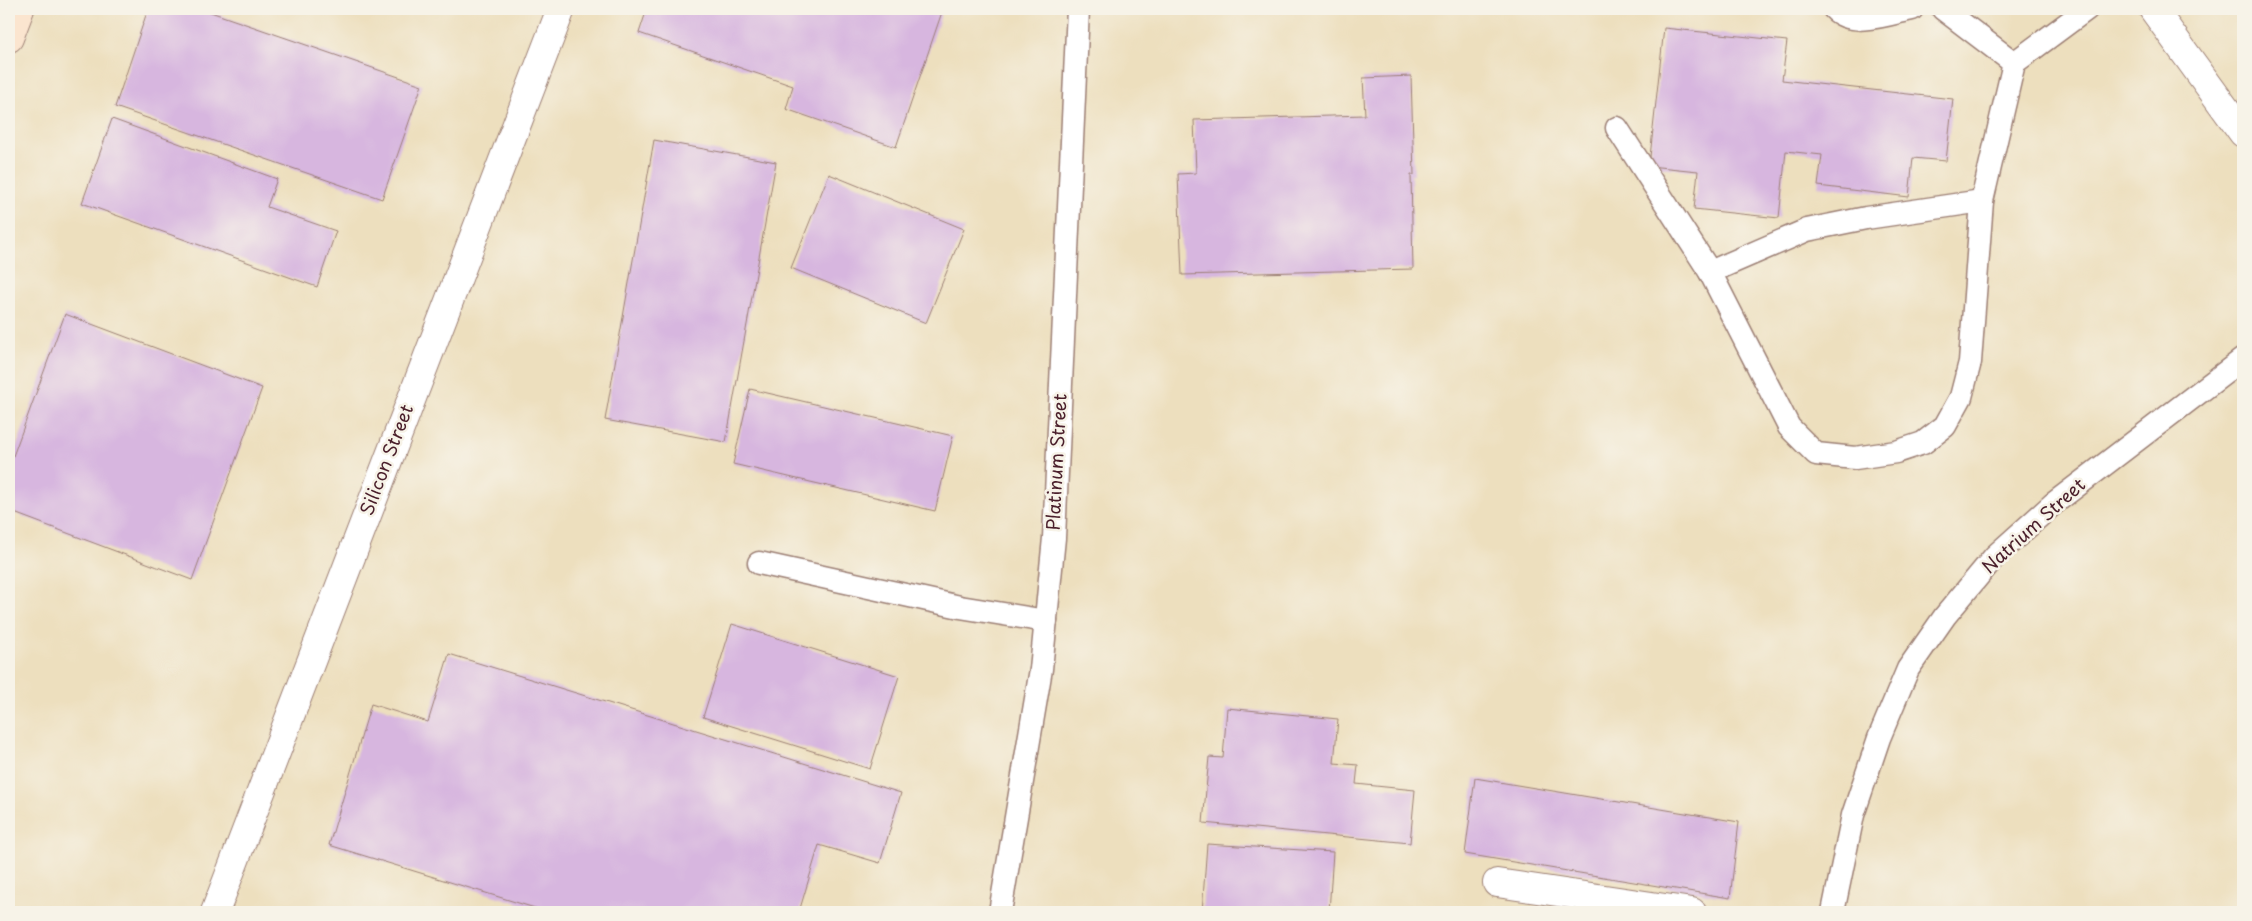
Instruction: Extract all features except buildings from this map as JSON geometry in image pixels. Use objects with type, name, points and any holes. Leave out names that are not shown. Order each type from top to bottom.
[{"type":"main road","points":[[9,38],[20,9]]},
{"type":"street","name":"Silicon Street","points":[[215,912],[560,9]]},
{"type":"street","points":[[2153,9],[2243,133]]},
{"type":"street","points":[[1497,883],[1692,912]]},
{"type":"lane","name":"Platinum Street","points":[[1000,912],[1041,669],[1054,538],[1078,9]]},
{"type":"lane","points":[[1834,9],[1840,15],[1857,18],[1912,9]]},
{"type":"lane","points":[[1943,9],[2014,63]]},
{"type":"lane","points":[[1617,128],[1710,272],[1789,428],[1816,454],[1855,458],[1896,452],[1922,443],[1945,426],[1961,397],[1970,362],[1982,201],[2014,63],[2086,9]]},
{"type":"lane","points":[[1710,272],[1807,230],[1866,218],[1982,201]]},
{"type":"lane","name":"Natrium Street","points":[[1832,912],[1853,814],[1879,738],[1908,669],[1945,616],[1995,556],[2053,504],[2243,359]]},
{"type":"lane","points":[[759,563],[960,607],[1046,621]]}]
